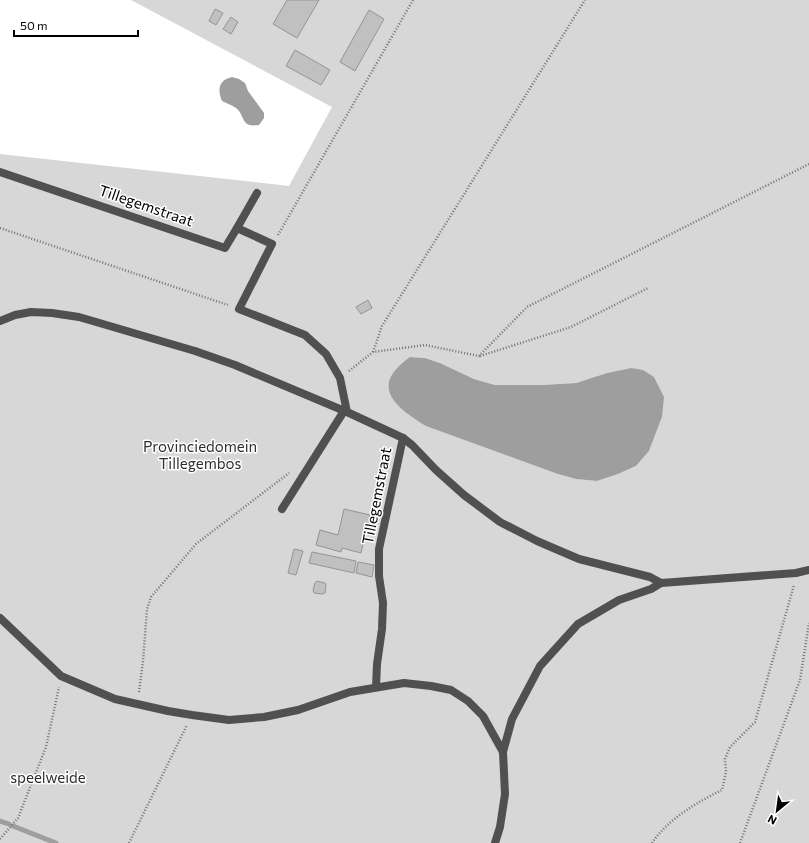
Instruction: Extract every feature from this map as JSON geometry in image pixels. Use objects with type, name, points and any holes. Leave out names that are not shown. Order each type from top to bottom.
[{"type":"lane","name":"Tillegemstraat","points":[[0,172],[225,248],[237,228]]},
{"type":"lane","points":[[257,193],[237,228],[272,244],[239,309],[305,334],[326,354],[340,378],[345,411],[282,509]]},
{"type":"lane","name":"Tillegemstraat","points":[[0,321],[15,314],[31,312],[79,317],[195,351],[235,365],[345,411],[403,438],[379,549],[379,576],[383,603],[376,687]]},
{"type":"lane","points":[[403,438],[464,495],[500,522],[537,541],[579,559],[650,577],[661,583]]},
{"type":"lane","points":[[495,843],[500,827],[505,794],[503,752],[512,719],[540,666],[578,624],[619,600],[651,589],[661,583],[796,573],[809,570]]},
{"type":"lane","points":[[0,618],[61,676],[116,699],[192,716],[229,720],[298,710],[350,692],[376,687],[404,683],[431,686],[451,690],[468,701],[483,716],[503,752]]},
{"type":"path","points":[[272,244],[413,0]]},
{"type":"path","points":[[373,352],[382,326],[585,0]]},
{"type":"path","points":[[479,356],[527,307],[809,164]]},
{"type":"path","points":[[0,228],[239,309]]},
{"type":"path","points":[[340,378],[373,352],[425,345],[479,356],[571,327],[648,288]]},
{"type":"path","points":[[138,704],[147,609],[151,597],[196,544],[292,470]]},
{"type":"path","points":[[652,843],[660,831],[704,799],[722,790],[726,772],[725,759],[730,747],[755,722],[792,593],[796,573]]},
{"type":"path","points":[[740,843],[800,680],[809,623]]},
{"type":"path","points":[[0,839],[18,818],[46,747],[61,676]]},
{"type":"path","points":[[129,843],[192,716]]},
{"type":"green space","name":"Provinciedomein Tillegembos","points":[[131,0],[809,0],[809,843],[0,843],[0,154],[289,186],[332,107]],"holes":[[[410,357],[425,358],[440,363],[474,379],[495,385],[576,383],[607,373],[631,368],[662,417],[649,451],[636,466],[597,481],[577,479],[558,474]]]},
{"type":"shaded area","points":[[232,77],[245,83],[248,91],[264,113],[264,118],[259,125],[249,125],[244,121],[236,108],[222,101],[220,86],[224,80]]},
{"type":"shaded area","points":[[410,357],[425,358],[440,363],[474,379],[495,385],[576,383],[607,373],[631,368],[643,370],[654,377],[664,397],[662,417],[649,451],[636,466],[597,481],[576,479],[558,474],[426,426],[404,411],[391,395],[389,386],[391,377],[398,367]]},
{"type":"building","points":[[287,0],[319,0],[297,38],[273,24]]},
{"type":"building","points":[[215,9],[223,13],[216,25],[209,21]]},
{"type":"building","points":[[369,10],[384,19],[355,71],[340,62]]},
{"type":"building","points":[[231,17],[238,22],[231,34],[223,29]]},
{"type":"building","points":[[295,50],[330,70],[321,85],[286,66]]},
{"type":"building","points":[[368,300],[372,308],[361,314],[356,307]]},
{"type":"building","points":[[344,509],[370,515],[361,553],[342,548],[341,552],[316,545],[320,530],[338,535]]},
{"type":"building","points":[[294,549],[303,551],[296,575],[288,573]]},
{"type":"building","points":[[312,552],[356,561],[354,573],[309,563]]},
{"type":"building","points":[[358,562],[374,565],[372,577],[356,573]]},
{"type":"building","points":[[317,581],[325,583],[325,593],[314,593],[313,590]]},
{"type":"waterway","points":[[0,821],[9,824]]},
{"type":"waterway","points":[[13,826],[56,843]]},
{"type":"park label","name":"speelweide","points":[[48,778]]}]
